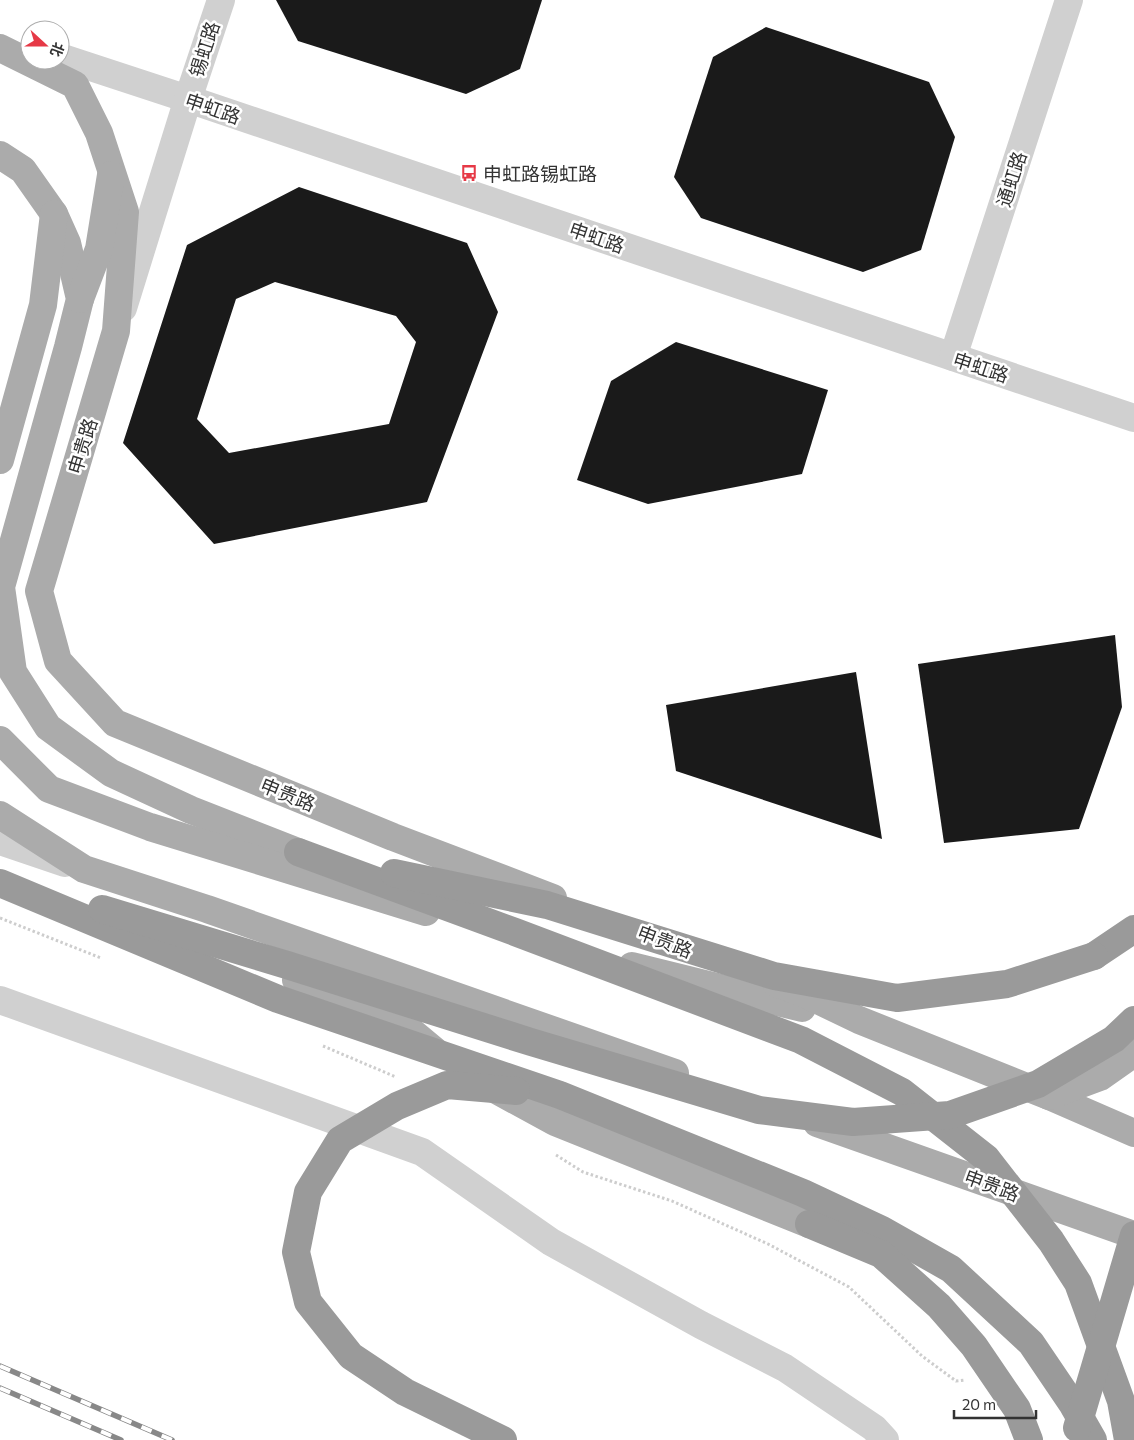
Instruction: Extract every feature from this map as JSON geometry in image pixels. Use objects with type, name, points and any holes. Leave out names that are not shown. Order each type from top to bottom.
[{"type":"highway","points":[[298,852],[547,905],[774,976],[896,998],[1007,984],[1094,956],[1134,929]]},
{"type":"highway","points":[[298,852],[801,1040],[902,1092],[986,1158],[1051,1241],[1078,1283],[1121,1400],[1128,1440]]},
{"type":"highway","points":[[0,878],[297,968],[531,1042],[759,1110],[853,1122],[950,1115],[1038,1084],[1114,1038],[1134,1020]]},
{"type":"highway","points":[[0,883],[278,1000],[560,1095],[803,1193],[882,1230],[951,1269],[1031,1343],[1073,1405],[1093,1440]]},
{"type":"highway","points":[[503,1440],[405,1392],[351,1356],[308,1302],[296,1252],[308,1192],[340,1140],[398,1106],[447,1085],[560,1095]]},
{"type":"highway","points":[[809,1224],[881,1254],[940,1306],[974,1346],[1017,1409],[1029,1440]]},
{"type":"highway","points":[[1073,1440],[1134,1235]]},
{"type":"main road","name":"申贵路","points":[[0,48],[75,85],[99,133],[125,212],[116,331],[39,591],[58,661],[115,723],[393,837],[801,992],[859,1020],[1049,1096],[1134,1133]]},
{"type":"main road","points":[[0,155],[23,170],[54,214],[67,243],[80,299]]},
{"type":"main road","points":[[112,172],[99,249],[80,299],[66,357],[1,587],[13,672],[48,727],[111,773],[191,810],[298,852]]},
{"type":"main road","points":[[0,460],[43,305],[54,214]]},
{"type":"main road","name":"申贵路","points":[[0,740],[49,789],[150,827],[490,931],[792,1006],[859,1020]]},
{"type":"main road","name":"申贵路","points":[[0,815],[84,869],[519,1017],[1134,1235]]},
{"type":"main road","points":[[84,869],[179,936],[394,1017]]},
{"type":"main road","points":[[294,939],[454,1066],[554,1122],[809,1224]]},
{"type":"main road","points":[[1049,1096],[1100,1077],[1134,1052]]},
{"type":"street","name":"锡虹路","points":[[188,99],[221,0]]},
{"type":"street","name":"通虹路","points":[[953,357],[1069,0]]},
{"type":"street","points":[[0,38],[20,44]]},
{"type":"street","name":"申虹路","points":[[70,60],[1134,418]]},
{"type":"street","name":"申贵路","points":[[116,331],[188,99]]},
{"type":"street","name":"申贵路","points":[[0,841],[84,869]]},
{"type":"street","points":[[0,1000],[422,1152],[551,1242],[784,1368],[874,1428],[885,1440]]},
{"type":"building","points":[[276,0],[542,0],[520,69],[466,94],[298,41]]},
{"type":"building","points":[[766,27],[929,82],[955,137],[921,250],[863,272],[701,218],[674,177],[713,57]]},
{"type":"building","points":[[299,187],[467,243],[498,312],[427,502],[214,544],[123,443],[187,245]],"holes":[[[275,282],[396,316],[416,342],[389,424],[229,453],[197,419],[236,299]]]},
{"type":"building","points":[[676,342],[828,390],[802,474],[648,504],[577,480],[611,381]]},
{"type":"building","points":[[1115,635],[1122,707],[1079,829],[944,843],[918,664]]},
{"type":"building","points":[[856,672],[882,839],[676,771],[666,705]]},
{"type":"railway","points":[[0,1366],[172,1440]]},
{"type":"railway","points":[[0,1388],[121,1440]]},
{"type":"place","name":"申虹路锡虹路","points":[[469,173]]}]
